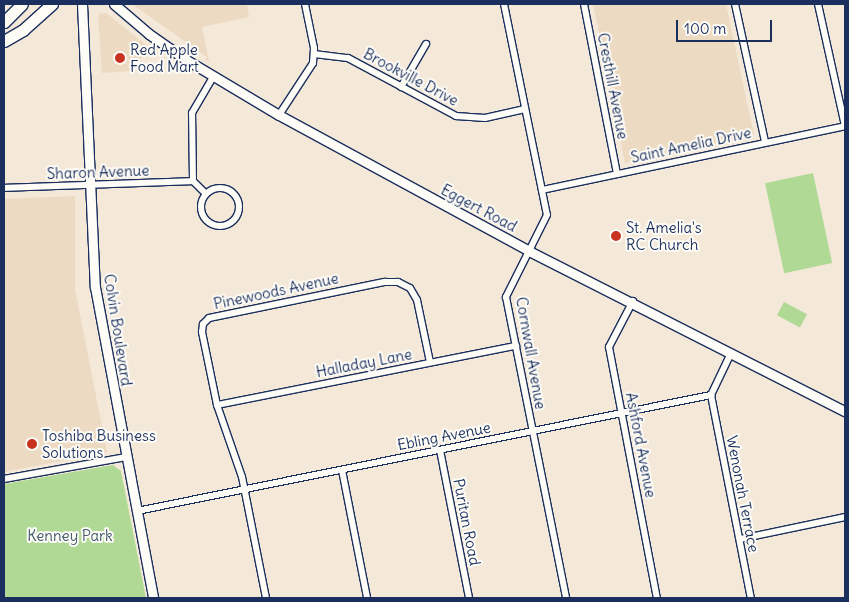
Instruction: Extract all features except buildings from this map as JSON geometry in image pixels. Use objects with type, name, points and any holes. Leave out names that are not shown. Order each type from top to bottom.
[{"type":"highway","points":[[4,22],[22,4]]},
{"type":"highway","points":[[4,41],[23,30],[52,4]]},
{"type":"street","name":"Colvin Boulevard","points":[[82,4],[96,302],[153,598]]},
{"type":"street","name":"Eggert Road","points":[[114,4],[155,38],[213,77],[279,115],[529,251],[633,301],[845,411]]},
{"type":"street","points":[[279,115],[309,71],[314,54],[305,4]]},
{"type":"street","name":"Cornwall Avenue","points":[[504,4],[548,215],[506,297],[566,598]]},
{"type":"street","name":"Cresthill Avenue","points":[[584,4],[617,174]]},
{"type":"street","points":[[735,4],[765,142]]},
{"type":"street","points":[[818,4],[845,126]]},
{"type":"street","points":[[401,88],[426,44]]},
{"type":"street","name":"Brookville Drive","points":[[314,54],[348,58],[446,112],[465,118],[485,118],[526,109]]},
{"type":"street","points":[[206,194],[193,181],[192,113],[213,77]]},
{"type":"street","name":"Saint Amelia Drive","points":[[542,190],[845,126]]},
{"type":"street","name":"Sharon Avenue","points":[[4,188],[193,181]]},
{"type":"street","points":[[223,188],[235,195],[239,208],[234,220],[220,226],[207,220],[201,207],[206,194],[214,189],[223,188]]},
{"type":"street","name":"Pinewoods Avenue","points":[[266,598],[240,468],[217,405],[202,332],[205,320],[385,282],[398,282],[414,294],[430,362]]},
{"type":"street","name":"Ashford Avenue","points":[[633,301],[609,347],[657,598]]},
{"type":"street","name":"Halladay Lane","points":[[217,405],[516,346]]},
{"type":"street","points":[[711,395],[731,353]]},
{"type":"street","name":"Ebling Avenue","points":[[137,511],[711,395]]},
{"type":"street","name":"Wenonah Terrace","points":[[711,395],[751,598]]},
{"type":"street","name":"Puritan Road","points":[[440,450],[469,598]]},
{"type":"street","points":[[4,479],[126,457]]},
{"type":"street","points":[[342,470],[367,598]]},
{"type":"street","points":[[740,539],[845,516]]},
{"type":"shaded area","points":[[132,4],[247,4],[249,17],[202,27],[209,62],[205,60],[207,57]]},
{"type":"shaded area","points":[[593,4],[726,4],[754,135],[625,163]]},
{"type":"shaded area","points":[[106,13],[149,47],[132,71],[102,73],[98,15]]},
{"type":"shaded area","points":[[75,196],[75,289],[107,452],[4,472],[4,199]]},
{"type":"green space","points":[[813,173],[832,263],[784,273],[765,183]]},
{"type":"green space","points":[[784,302],[807,314],[800,327],[777,315]]},
{"type":"green space","name":"Kenney Park","points":[[113,465],[121,471],[146,598],[4,598],[4,484]]},
{"type":"place","name":"Red Apple Food Mart","points":[[120,58]]},
{"type":"place","name":"St. Amelia's RC Church","points":[[616,236]]},
{"type":"place","name":"Toshiba Business Solutions","points":[[32,444]]}]
